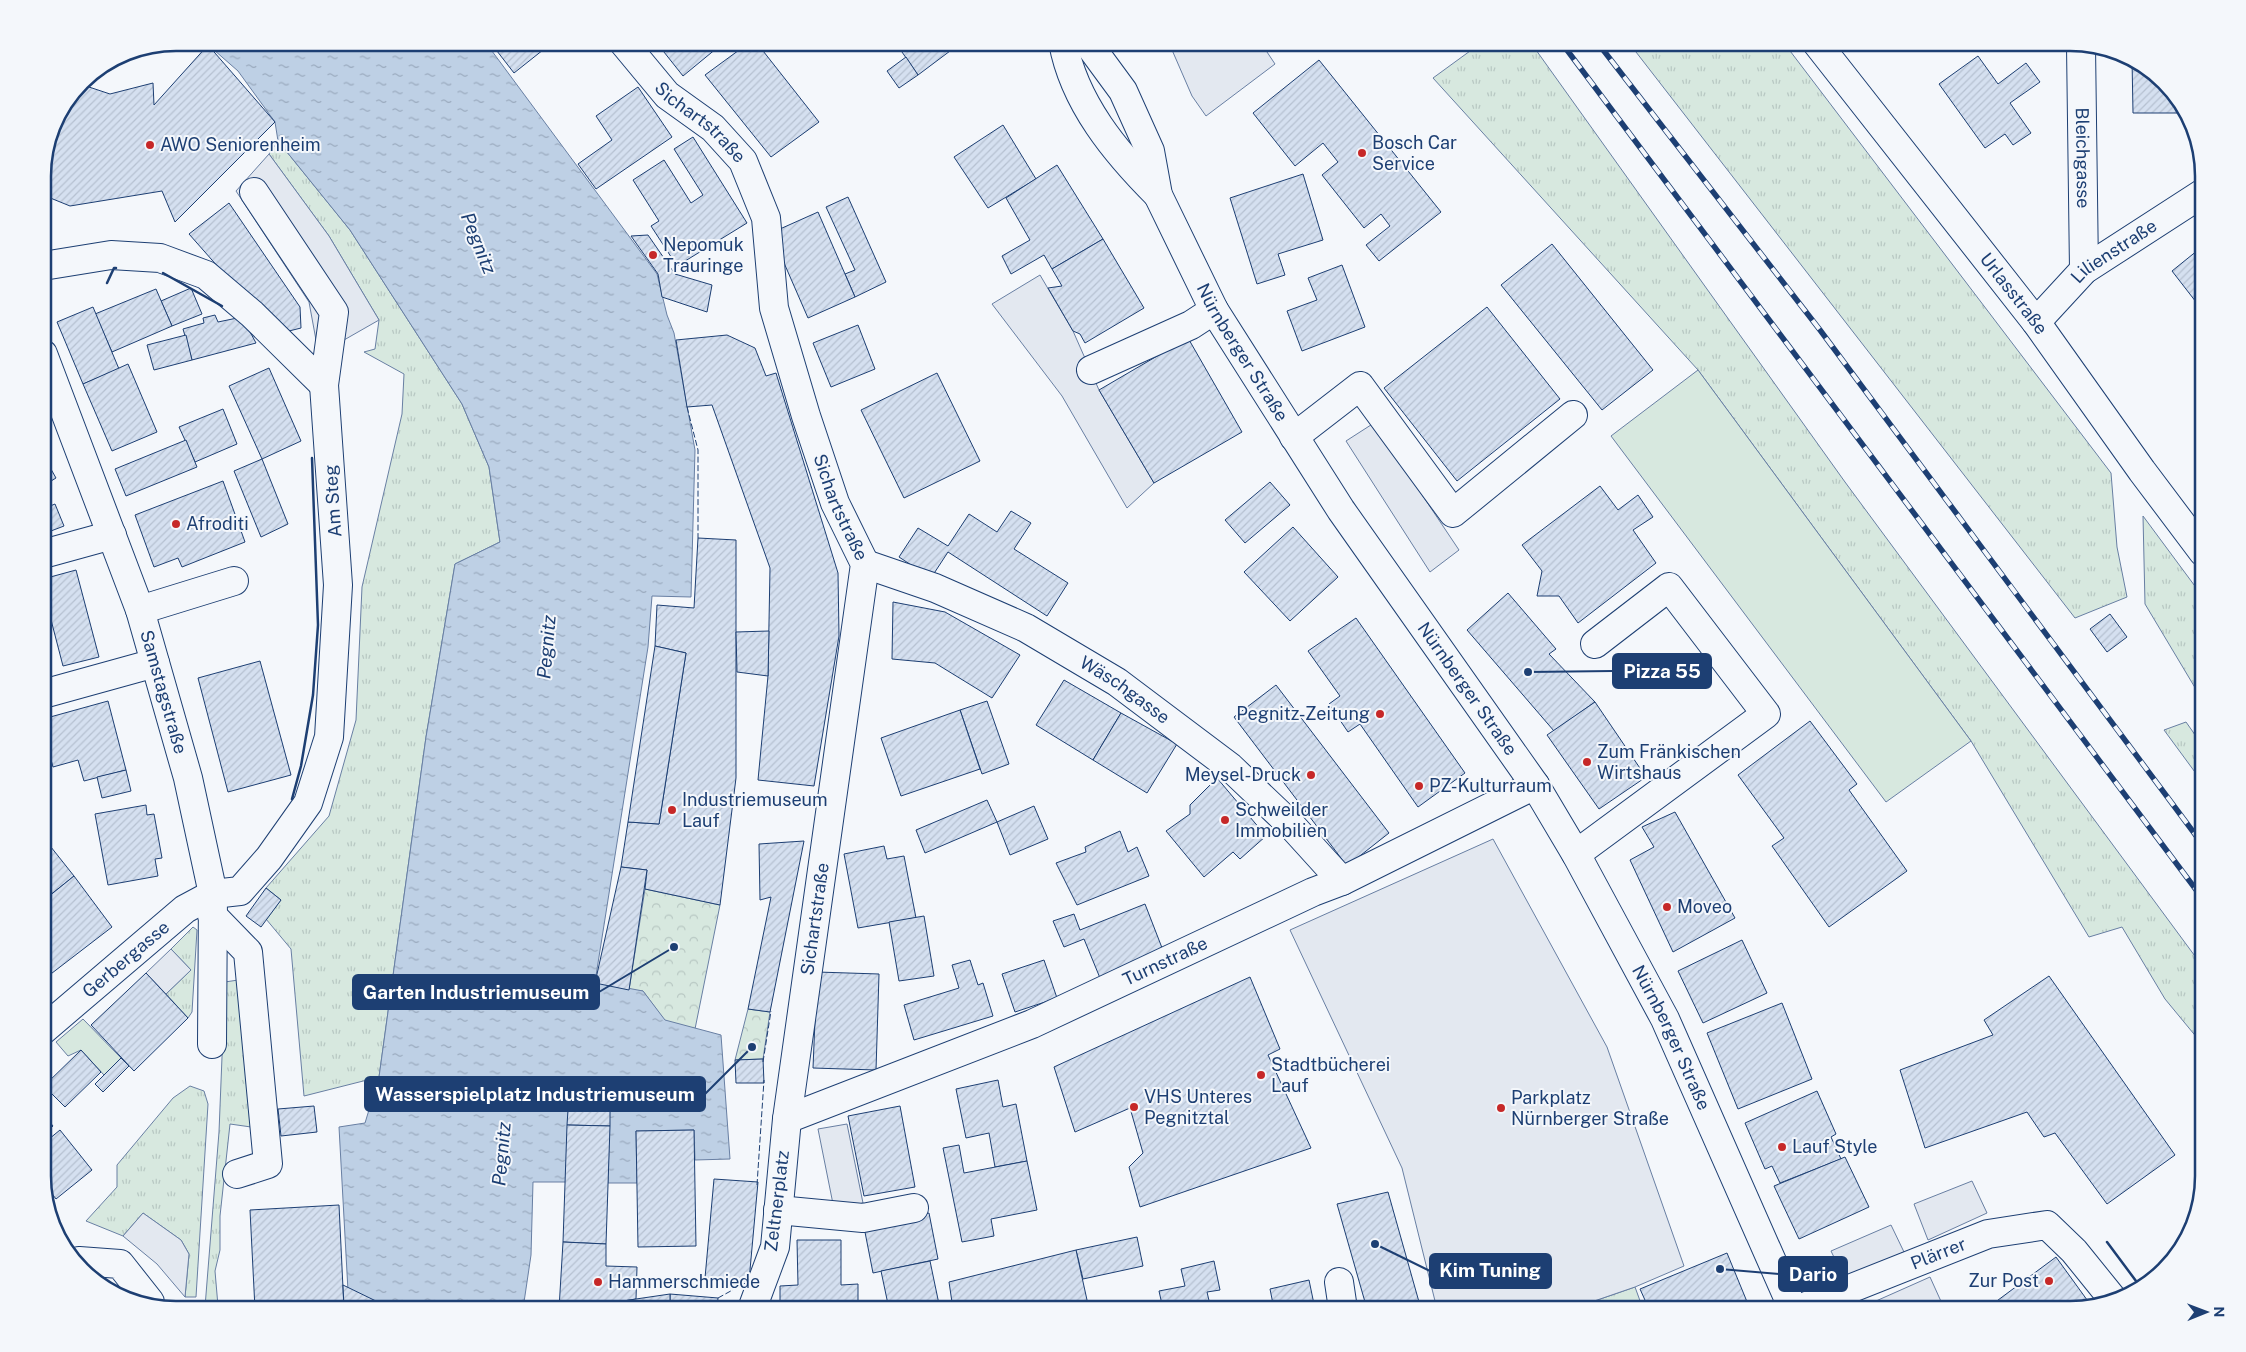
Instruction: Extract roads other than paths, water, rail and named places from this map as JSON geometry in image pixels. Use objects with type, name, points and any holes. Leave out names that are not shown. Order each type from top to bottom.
[{"type":"street","name":"Sichartstraße","points":[[630,51],[667,95],[714,128],[743,161],[766,218],[774,308],[806,416],[835,503],[865,564],[787,1119]]},
{"type":"street","name":"Nürnberger Straße","points":[[1065,51],[1068,68],[1092,116],[1126,164],[1158,195]]},
{"type":"street","name":"Nürnberger Straße","points":[[1093,51],[1123,91],[1150,150],[1158,195],[1214,310],[1341,510],[1535,785],[1576,854],[1665,1019],[1789,1301]]},
{"type":"street","name":"Urlasstraße","points":[[1823,51],[2036,322],[2142,471],[2194,541]]},
{"type":"street","name":"Bleichgasse","points":[[2081,52],[2084,270]]},
{"type":"street","name":"Am Steg","points":[[212,905],[240,891],[269,858],[308,803],[329,737],[338,585],[324,386],[334,312],[254,192]]},
{"type":"street","name":"Lilienstraße","points":[[2036,322],[2084,270],[2194,199]]},
{"type":"street","points":[[52,265],[111,255],[160,258],[206,275],[252,314],[324,386]]},
{"type":"street","points":[[1090,370],[1191,325],[1214,310]]},
{"type":"street","name":"Samstagstraße","points":[[52,378],[140,610],[188,778],[212,905],[212,1044]]},
{"type":"street","points":[[1294,437],[1360,386],[1453,513],[1573,415]]},
{"type":"street","points":[[52,552],[112,535]]},
{"type":"street","name":"Wäschgasse","points":[[865,564],[934,588],[1026,628],[1117,682],[1230,767],[1293,827],[1342,881]]},
{"type":"street","points":[[140,610],[234,581]]},
{"type":"street","points":[[1576,854],[1766,714],[1669,587],[1595,644]]},
{"type":"street","points":[[52,692],[155,663]]},
{"type":"street","name":"Turnstraße","points":[[787,1119],[1032,1024],[1313,892],[1342,881],[1535,785]]},
{"type":"street","points":[[212,905],[248,952],[268,1164],[237,1174]]},
{"type":"street","name":"Gerbergasse","points":[[52,1022],[185,909],[212,905]]},
{"type":"street","name":"Zeltnerplatz","points":[[755,1301],[775,1247],[787,1119]]},
{"type":"street","points":[[778,1210],[863,1218],[914,1208]]},
{"type":"street","name":"Plärrer","points":[[1822,1301],[1988,1234],[2047,1225],[2074,1251],[2109,1294]]},
{"type":"street","points":[[86,1261],[120,1264],[146,1296]]},
{"type":"street","points":[[1339,1282],[1342,1301]]},
{"type":"water","name":"Pegnitz","points":[[215,51],[492,51],[657,274],[667,315],[674,333],[695,450],[691,597],[652,596],[648,647],[595,982],[643,991],[665,1020],[721,1035],[730,1159],[695,1160],[694,1130],[636,1131],[637,1183],[608,1183],[610,1096],[569,1095],[566,1182],[533,1182],[531,1255],[524,1301],[349,1301],[339,1127],[365,1123],[379,1077],[426,737],[455,564],[500,542],[489,467],[462,404],[350,230],[278,141],[275,122],[238,71]]},
{"type":"railway","points":[[1568,51],[2195,888]]},
{"type":"railway","points":[[1604,51],[1820,330],[2195,834]]},
{"type":"place","name":"AWO Seniorenheim","points":[[150,145]]},
{"type":"place","name":"Bosch Car Service","points":[[1362,153]]},
{"type":"place","name":"Nepomuk Trauringe","points":[[653,255]]},
{"type":"place","name":"Afroditi","points":[[176,524]]},
{"type":"place","name":"Pizza 55","points":[[1528,672]]},
{"type":"place","name":"Pegnitz-Zeitung","points":[[1380,714]]},
{"type":"place","name":"Zum Fränkischen Wirtshaus","points":[[1587,762]]},
{"type":"place","name":"Meysel-Druck","points":[[1311,775]]},
{"type":"place","name":"PZ-Kulturraum","points":[[1419,786]]},
{"type":"place","name":"Industriemuseum Lauf","points":[[672,810]]},
{"type":"place","name":"Schweilder Immobilien","points":[[1225,820]]},
{"type":"place","name":"Moveo","points":[[1667,907]]},
{"type":"place","name":"Garten Industriemuseum","points":[[674,947]]},
{"type":"place","name":"Wasserspielplatz Industriemuseum","points":[[752,1047]]},
{"type":"place","name":"Stadtbücherei Lauf","points":[[1261,1075]]},
{"type":"place","name":"VHS Unteres Pegnitztal","points":[[1134,1107]]},
{"type":"place","name":"Parkplatz Nürnberger Straße","points":[[1501,1108]]},
{"type":"place","name":"Lauf Style","points":[[1782,1147]]},
{"type":"place","name":"Kim Tuning","points":[[1375,1244]]},
{"type":"place","name":"Dario","points":[[1720,1269]]},
{"type":"place","name":"Zur Post","points":[[2049,1281]]},
{"type":"place","name":"Hammerschmiede","points":[[598,1282]]}]
